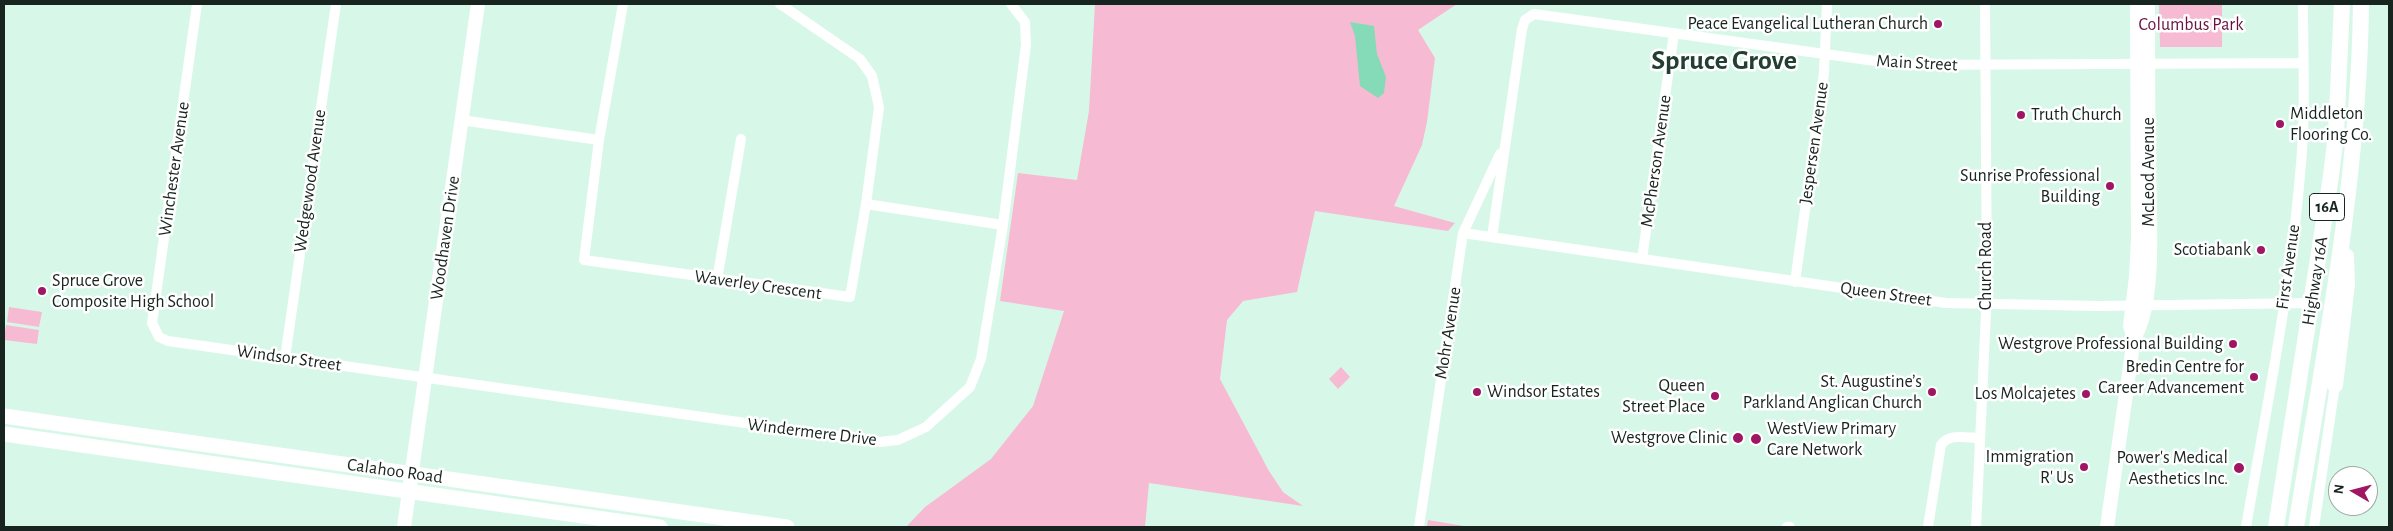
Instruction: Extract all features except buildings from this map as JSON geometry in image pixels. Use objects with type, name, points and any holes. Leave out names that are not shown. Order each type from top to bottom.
[{"type":"main road","name":"Highway 16A","points":[[2276,527],[2312,304],[2336,134],[2342,4]]},
{"type":"main road","name":"Highway 16A","points":[[2296,527],[2344,221],[2357,99],[2361,4]]},
{"type":"main road","points":[[2336,386],[2347,284],[2344,221]]},
{"type":"main road","name":"Calahoo Road","points":[[4,416],[785,527]]},
{"type":"main road","name":"Calahoo Road","points":[[4,434],[660,527]]},
{"type":"street","name":"Winchester Avenue","points":[[156,334],[152,323],[198,4]]},
{"type":"street","name":"Wedgewood Avenue","points":[[285,358],[336,4]]},
{"type":"street","name":"Woodhaven Drive","points":[[404,527],[478,4]]},
{"type":"street","name":"Waverley Crescent","points":[[623,4],[599,140],[584,260],[850,297],[866,204],[879,107],[872,76],[860,59],[780,4]]},
{"type":"street","name":"Windermere Drive","points":[[426,378],[879,442],[898,440],[926,427],[970,387],[982,359],[1003,225],[1026,45],[1024,22],[1011,4]]},
{"type":"street","name":"Jespersen Avenue","points":[[1795,282],[1825,54],[1827,4]]},
{"type":"street","name":"Church Road","points":[[1976,527],[1986,305],[1985,4]]},
{"type":"street","name":"McLeod Avenue","points":[[2107,527],[2134,338],[2140,328],[2139,306],[2149,239],[2142,64],[2136,4]]},
{"type":"street","name":"McLeod Avenue","points":[[2142,64],[2148,4]]},
{"type":"street","name":"First Avenue","points":[[2246,527],[2284,305],[2300,175],[2303,4]]},
{"type":"street","name":"Main Street","points":[[1534,14],[1905,65],[2303,63]]},
{"type":"street","name":"Mohr Avenue","points":[[1492,237],[1522,29],[1525,20],[1534,14]]},
{"type":"street","name":"McPherson Avenue","points":[[1642,259],[1674,33]]},
{"type":"street","points":[[461,120],[599,140]]},
{"type":"street","points":[[717,280],[741,139]]},
{"type":"street","name":"Mohr Avenue","points":[[1419,527],[1463,233],[1504,147]]},
{"type":"street","points":[[866,204],[1003,225]]},
{"type":"street","name":"Queen Street","points":[[1463,233],[1946,303],[2139,306],[2312,304]]},
{"type":"street","name":"Windsor Street","points":[[156,334],[168,341],[426,378]]},
{"type":"street","points":[[2314,527],[2336,386]]},
{"type":"street","points":[[1928,527],[1941,445],[1944,441],[1955,437],[1979,438]]},
{"type":"green space","points":[[1095,4],[1457,4],[1418,30],[1435,58],[1427,122],[1422,145],[1394,206],[1455,223],[1448,231],[1315,211],[1297,292],[1243,301],[1227,320],[1220,379],[1269,471],[1283,492],[1303,506],[1149,483],[1145,527],[906,527],[925,507],[991,459],[1033,406],[1064,311],[1000,301],[1018,173],[1077,180],[1089,111]]},
{"type":"green space","name":"Columbus Park","points":[[2159,4],[2222,4],[2222,47],[2160,47]]},
{"type":"green space","points":[[9,307],[42,312],[39,327],[7,322]]},
{"type":"green space","points":[[6,325],[39,330],[37,344],[4,340]]},
{"type":"green space","points":[[1341,367],[1350,377],[1338,389],[1329,379]]},
{"type":"green space","points":[[1428,520],[1470,527],[1427,527]]},
{"type":"shaded area","points":[[1350,22],[1374,26],[1377,54],[1386,77],[1384,93],[1378,98],[1360,86],[1355,36]]},
{"type":"place","name":"Peace Evangelical Lutheran Church","points":[[1938,24]]},
{"type":"place","name":"Truth Church","points":[[2021,115]]},
{"type":"place","name":"Middleton Flooring Co.","points":[[2280,124]]},
{"type":"place","name":"Sunrise Professional Building","points":[[2110,186]]},
{"type":"place","name":"Scotiabank","points":[[2261,250]]},
{"type":"place","name":"Spruce Grove Composite High School","points":[[42,291]]},
{"type":"place","name":"Westgrove Professional Building","points":[[2233,344]]},
{"type":"place","name":"Bredin Centre for Career Advancement","points":[[2254,377]]},
{"type":"place","name":"Windsor Estates","points":[[1477,392]]},
{"type":"place","name":"St. Augustine’s Parkland Anglican Church","points":[[1932,392]]},
{"type":"place","name":"Los Molcajetes","points":[[2086,394]]},
{"type":"place","name":"Queen Street Place","points":[[1715,396]]},
{"type":"place","name":"Westgrove Clinic","points":[[1738,438]]},
{"type":"place","name":"WestView Primary Care Network","points":[[1756,439]]},
{"type":"place","name":"Immigration R' Us","points":[[2084,467]]},
{"type":"place","name":"Power's Medical Aesthetics Inc.","points":[[2239,468]]},
{"type":"district","name":"Spruce Grove","points":[[1724,61]]}]
